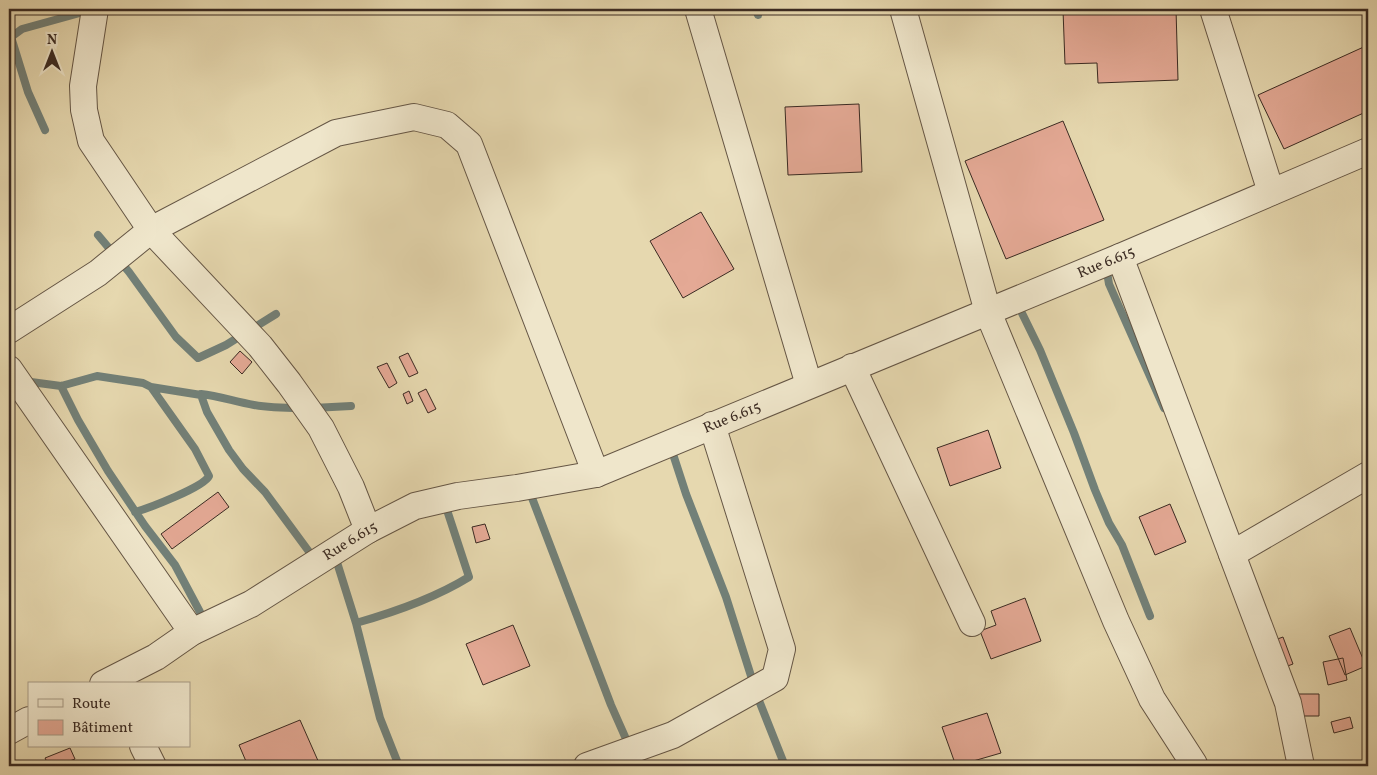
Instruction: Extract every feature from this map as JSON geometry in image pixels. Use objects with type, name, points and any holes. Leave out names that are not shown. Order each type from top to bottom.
[{"type":"street","points":[[94,9],[83,86],[84,110],[91,141],[151,230],[260,346],[289,383],[321,428],[350,487],[368,530]]},
{"type":"street","points":[[698,9],[809,385]]},
{"type":"street","points":[[903,9],[988,312],[1116,621],[1152,699],[1194,764]]},
{"type":"street","points":[[1213,9],[1271,192]]},
{"type":"street","points":[[9,330],[98,273],[151,230],[336,133],[414,117],[447,125],[469,144],[596,474]]},
{"type":"street","name":"Rue 6.615","points":[[109,682],[156,656],[192,632],[251,604],[368,530],[415,506],[458,496],[596,474],[1120,257],[1368,151]]},
{"type":"street","points":[[1120,257],[1288,703],[1301,766]]},
{"type":"street","points":[[852,367],[972,623]]},
{"type":"street","points":[[9,369],[192,632]]},
{"type":"street","points":[[587,766],[673,735],[775,678],[782,648],[712,425]]},
{"type":"street","points":[[1232,554],[1368,475]]},
{"type":"street","points":[[9,732],[28,721]]},
{"type":"street","points":[[144,748],[153,766]]},
{"type":"building","points":[[1176,9],[1178,80],[1098,83],[1097,63],[1065,64],[1063,10]]},
{"type":"building","points":[[1368,45],[1368,111],[1284,149],[1258,95]]},
{"type":"building","points":[[859,104],[862,172],[788,175],[785,107]]},
{"type":"building","points":[[1063,121],[1104,220],[1006,259],[965,161]]},
{"type":"building","points":[[701,212],[734,269],[683,298],[650,241]]},
{"type":"building","points":[[240,351],[252,362],[242,374],[230,362]]},
{"type":"building","points":[[408,353],[418,373],[409,377],[399,357]]},
{"type":"building","points":[[387,363],[397,383],[389,388],[377,367]]},
{"type":"building","points":[[426,389],[436,409],[428,413],[418,393]]},
{"type":"building","points":[[409,391],[413,401],[407,404],[403,394]]},
{"type":"building","points":[[988,430],[1001,468],[950,486],[937,448]]},
{"type":"building","points":[[218,492],[229,507],[172,549],[161,534]]},
{"type":"building","points":[[1170,504],[1186,542],[1155,555],[1139,517]]},
{"type":"building","points":[[485,524],[490,539],[476,543],[472,527]]},
{"type":"building","points":[[1025,598],[1041,641],[991,659],[980,631],[996,625],[991,611]]},
{"type":"building","points":[[513,625],[530,666],[483,685],[466,644]]},
{"type":"building","points":[[1350,628],[1366,666],[1345,675],[1329,636]]},
{"type":"building","points":[[1283,637],[1293,664],[1269,673],[1258,646]]},
{"type":"building","points":[[1343,658],[1347,680],[1328,685],[1323,662]]},
{"type":"building","points":[[1296,694],[1319,694],[1319,716],[1296,716]]},
{"type":"building","points":[[987,713],[1001,753],[956,766],[942,727]]},
{"type":"building","points":[[1350,717],[1353,728],[1334,733],[1331,722]]},
{"type":"building","points":[[300,720],[319,763],[311,766],[248,766],[239,745]]},
{"type":"building","points":[[70,748],[75,759],[56,766],[49,766],[45,758]]},
{"type":"waterway","points":[[756,9],[758,15]]},
{"type":"waterway","points":[[45,130],[28,92],[11,37],[22,29],[87,11]]},
{"type":"waterway","points":[[98,235],[129,272],[176,337],[198,358],[226,345],[276,314]]},
{"type":"waterway","points":[[1106,266],[1109,284],[1164,408]]},
{"type":"waterway","points":[[1017,303],[1040,350],[1095,490],[1109,523],[1122,545],[1150,616]]},
{"type":"waterway","points":[[26,383],[61,386],[97,376],[143,383],[151,387],[208,395],[247,404],[278,408],[301,408]]},
{"type":"waterway","points":[[61,386],[78,420],[108,471],[145,526],[175,565],[200,612],[201,619]]},
{"type":"waterway","points":[[135,512],[187,491],[205,481],[209,476],[195,449],[151,387]]},
{"type":"waterway","points":[[201,395],[207,412],[229,450],[243,469],[265,492],[310,553]]},
{"type":"waterway","points":[[313,408],[351,406]]},
{"type":"waterway","points":[[671,448],[686,494],[726,597],[758,698],[785,766]]},
{"type":"waterway","points":[[529,490],[611,705],[638,766]]},
{"type":"waterway","points":[[356,623],[414,604],[442,592],[469,577],[445,504]]},
{"type":"waterway","points":[[335,556],[356,623],[380,718],[399,766]]}]
